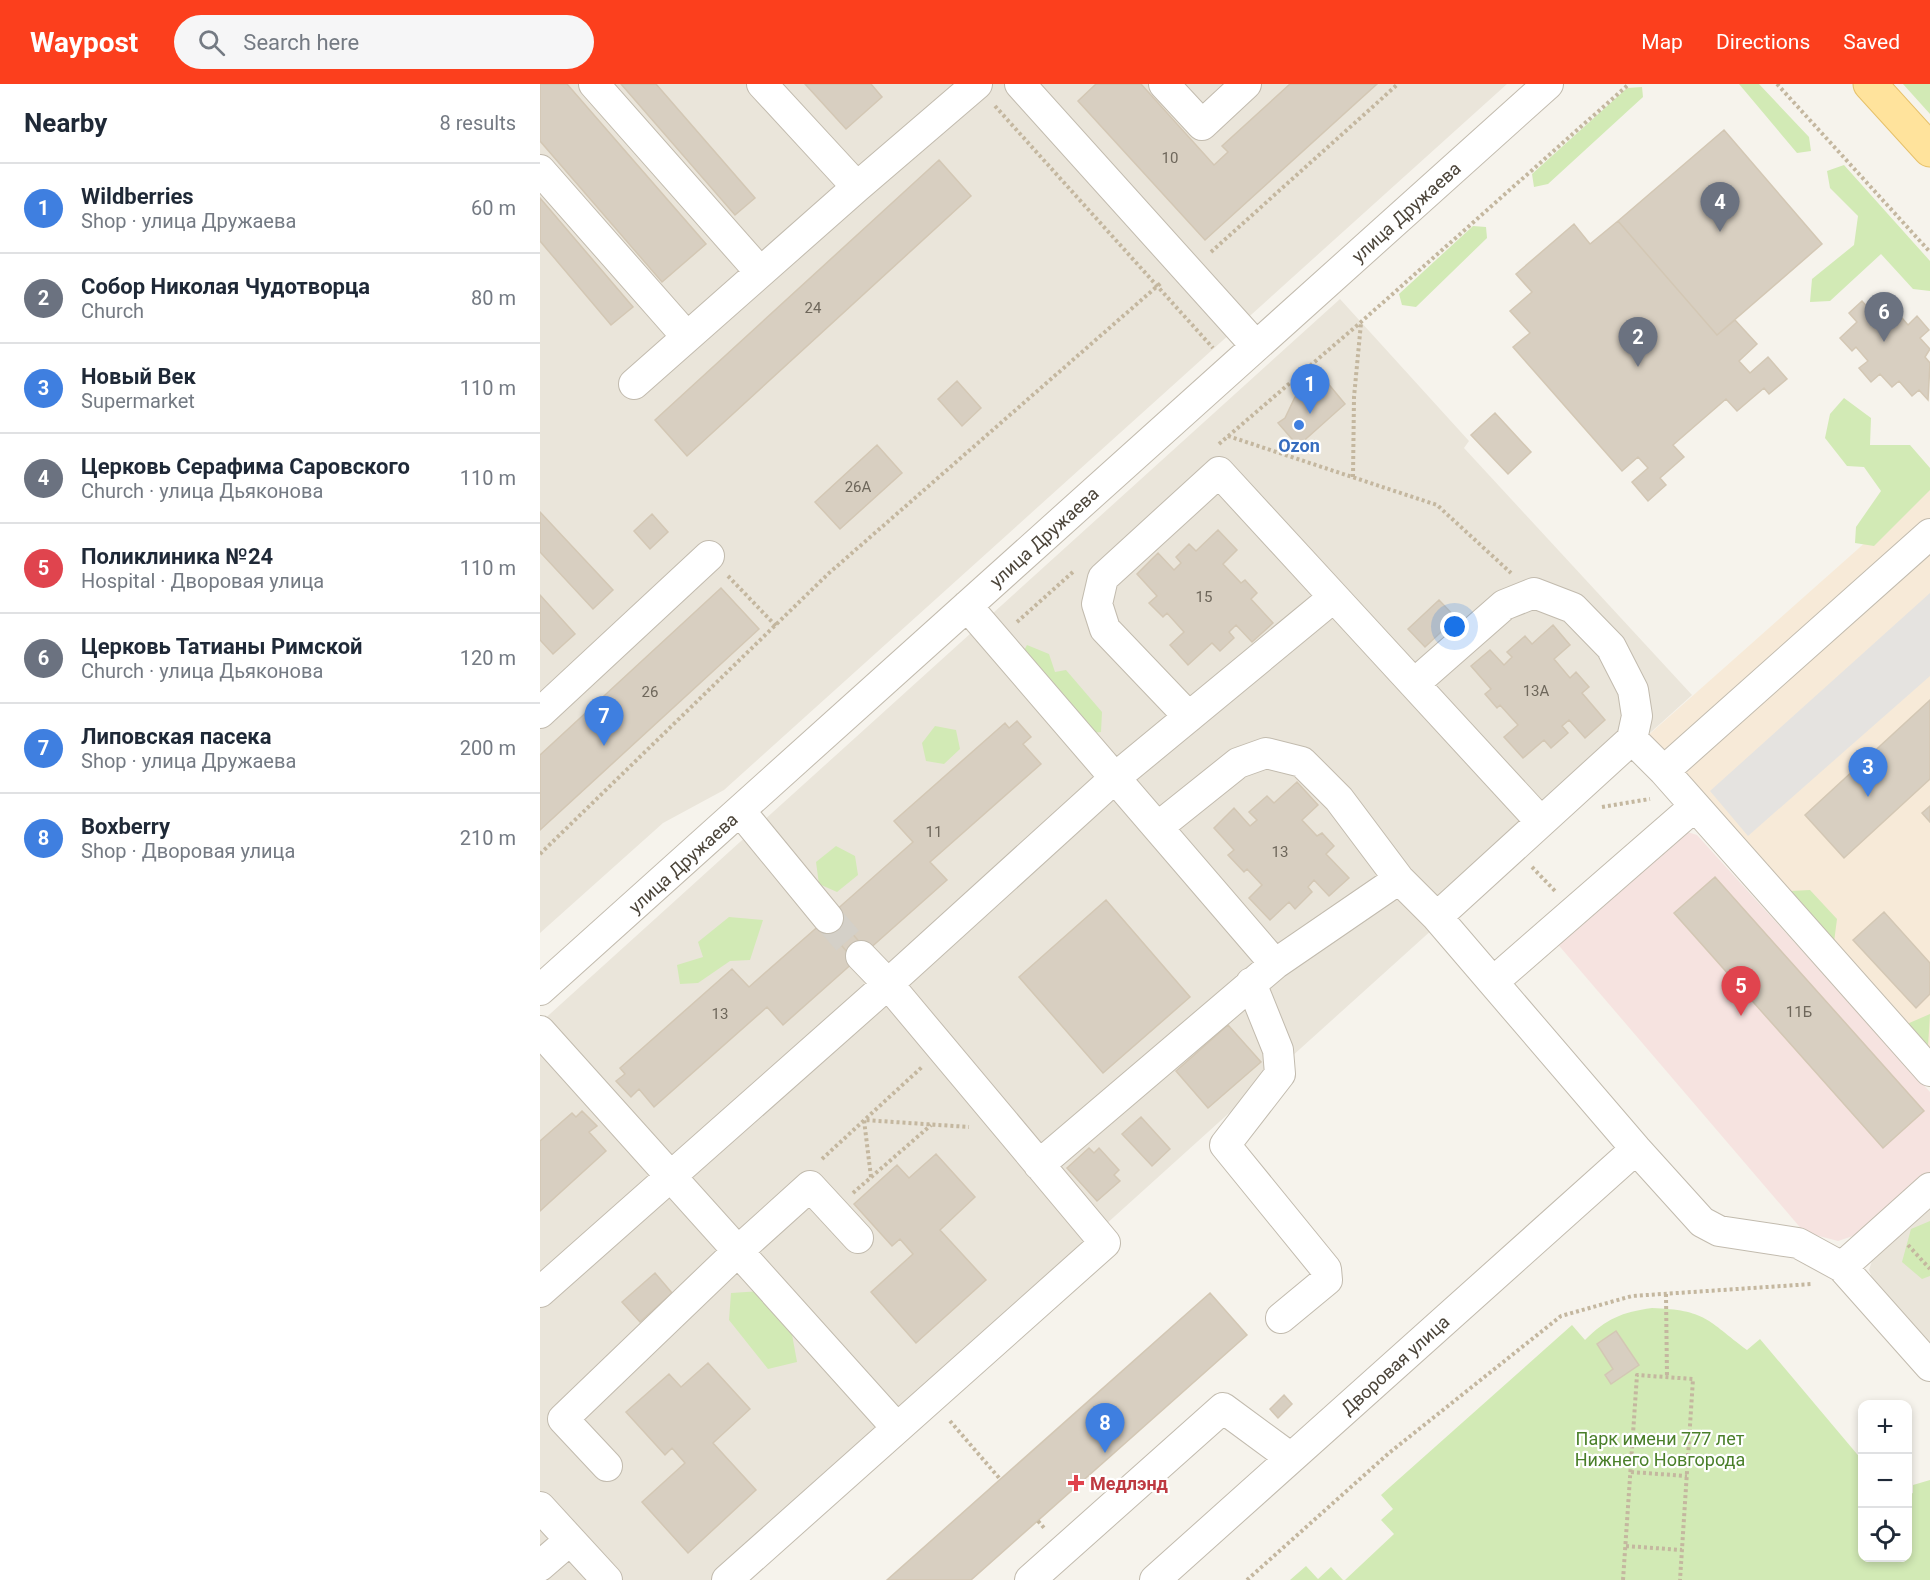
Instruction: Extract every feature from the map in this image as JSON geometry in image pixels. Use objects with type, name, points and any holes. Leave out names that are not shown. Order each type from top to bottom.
[{"type":"main road","points":[[1870,84],[1930,150]]},
{"type":"street","points":[[594,84],[760,272]]},
{"type":"street","points":[[762,84],[856,187]]},
{"type":"street","points":[[1020,84],[1256,346]]},
{"type":"street","points":[[1164,84],[1202,125],[1246,84]]},
{"type":"street","name":"улица Дружаева","points":[[540,990],[741,812],[966,606],[1548,84]]},
{"type":"street","points":[[634,384],[856,187],[976,85]]},
{"type":"street","points":[[540,170],[687,337]]},
{"type":"street","points":[[1189,717],[1105,629],[1097,604],[1103,578],[1219,472],[1540,822]]},
{"type":"street","points":[[1664,771],[1930,534]]},
{"type":"street","points":[[540,713],[709,556]]},
{"type":"street","points":[[1414,684],[1504,605],[1534,593],[1573,608],[1611,647],[1633,690],[1637,716],[1632,739],[1437,917]]},
{"type":"street","points":[[540,1292],[888,984],[1116,777],[1334,597]]},
{"type":"street","points":[[966,606],[1275,963]]},
{"type":"street","points":[[1632,739],[1664,771],[1930,1071]]},
{"type":"street","points":[[1158,827],[1238,763],[1266,753],[1302,762],[1339,799],[1399,879],[1437,917],[1636,1149],[1702,1222],[1719,1231],[1798,1243],[1842,1267],[1930,1366]]},
{"type":"street","points":[[1493,982],[1574,911],[1689,800]]},
{"type":"street","points":[[741,812],[828,918]]},
{"type":"street","points":[[1039,1165],[1275,963],[1399,879]]},
{"type":"street","points":[[727,1580],[1105,1243],[888,984],[861,956]]},
{"type":"street","points":[[1251,983],[1278,1050],[1280,1074],[1225,1145],[1326,1269],[1327,1280],[1281,1318]]},
{"type":"street","points":[[540,1031],[896,1427]]},
{"type":"street","name":"Дворовая улица","points":[[1155,1580],[1636,1149]]},
{"type":"street","points":[[607,1466],[563,1419],[738,1251],[810,1186],[858,1238]]},
{"type":"street","points":[[1842,1267],[1930,1188]]},
{"type":"street","points":[[1030,1580],[1222,1408],[1291,1458]]},
{"type":"street","points":[[540,1507],[607,1580]]},
{"type":"street","points":[[540,1566],[570,1540]]},
{"type":"path","points":[[540,854],[828,574],[1157,284],[1189,272],[1398,84]]},
{"type":"path","points":[[1210,452],[1361,322],[1629,84]]},
{"type":"path","points":[[1777,84],[1930,252]]},
{"type":"path","points":[[976,85],[1214,348]]},
{"type":"path","points":[[1353,477],[1354,397],[1361,322]]},
{"type":"path","points":[[1228,436],[1437,505],[1534,593]]},
{"type":"path","points":[[709,556],[776,626]]},
{"type":"path","points":[[996,640],[1076,569]]},
{"type":"path","points":[[1592,808],[1689,800]]},
{"type":"path","points":[[1512,847],[1574,911]]},
{"type":"path","points":[[810,1186],[816,1164],[942,1048]]},
{"type":"path","points":[[864,1120],[1009,1129]]},
{"type":"path","points":[[864,1120],[871,1177]]},
{"type":"path","points":[[832,1211],[932,1125]]},
{"type":"path","points":[[1246,1580],[1389,1453],[1561,1316],[1632,1296],[1827,1282],[1842,1267]]},
{"type":"path","points":[[1666,1294],[1667,1377]]},
{"type":"path","points":[[1623,1580],[1637,1375],[1693,1379],[1680,1580]]},
{"type":"path","points":[[930,1397],[1000,1479]]},
{"type":"path","points":[[1631,1472],[1687,1476]]},
{"type":"path","points":[[1626,1546],[1682,1550]]},
{"type":"shaded area","points":[[540,84],[1507,84],[724,790],[663,823],[540,933]]},
{"type":"shaded area","points":[[1340,299],[1469,441],[1464,448],[1692,695],[712,1580],[540,1580],[540,1023]]},
{"type":"shaded area","points":[[1930,485],[1930,1057],[1644,739]]},
{"type":"shaded area","points":[[1930,593],[1930,676],[1748,836],[1710,791]]},
{"type":"shaded area","points":[[1684,831],[1697,835],[1930,1092],[1930,1174],[1868,1231],[1838,1241],[1804,1232],[1555,941]]},
{"type":"shaded area","points":[[1930,1206],[1930,1346],[1874,1283],[1869,1270],[1873,1258]]},
{"type":"green space","points":[[1739,84],[1759,84],[1809,137],[1811,151],[1797,153]]},
{"type":"green space","points":[[1903,84],[1930,84],[1930,114]]},
{"type":"green space","points":[[1642,87],[1643,97],[1548,184],[1534,187],[1532,174],[1627,88]]},
{"type":"green space","points":[[1844,165],[1930,261],[1930,291],[1913,289],[1881,254],[1830,301],[1810,302],[1812,279],[1854,245],[1858,216],[1830,188],[1827,171]]},
{"type":"green space","points":[[1473,226],[1486,227],[1487,238],[1416,307],[1402,305],[1399,294]]},
{"type":"green space","points":[[1844,398],[1871,418],[1870,445],[1910,445],[1930,468],[1930,490],[1874,546],[1855,543],[1856,527],[1881,491],[1864,467],[1847,466],[1825,438],[1830,414]]},
{"type":"green space","points":[[1027,645],[1049,654],[1055,672],[1066,670],[1102,712],[1101,732],[1085,734],[1021,656]]},
{"type":"green space","points":[[935,726],[956,730],[960,749],[944,764],[926,761],[922,743]]},
{"type":"green space","points":[[836,846],[855,856],[858,875],[837,892],[819,884],[816,862]]},
{"type":"green space","points":[[1810,890],[1837,919],[1834,942],[1790,891]]},
{"type":"green space","points":[[729,917],[763,920],[750,960],[730,961],[698,983],[680,984],[677,965],[703,957],[698,942]]},
{"type":"green space","points":[[1930,1014],[1928,1047],[1907,1024]]},
{"type":"green space","points":[[1930,1221],[1930,1276],[1922,1279],[1902,1262],[1911,1229]]},
{"type":"green space","points":[[761,1291],[791,1329],[797,1362],[768,1369],[729,1320],[731,1293]]},
{"type":"green space","name":"Парк имени 777 лет Нижнего Новгорода","points":[[1652,1308],[1695,1314],[1714,1324],[1747,1350],[1760,1339],[1858,1455],[1858,1562],[1912,1562],[1913,1485],[1930,1480],[1930,1580],[1345,1580],[1394,1534],[1381,1520],[1393,1509],[1381,1495],[1572,1325],[1585,1340],[1615,1318]]},
{"type":"green space","points":[[1306,1566],[1318,1579],[1331,1567],[1343,1580],[1290,1580]]},
{"type":"building","points":[[540,84],[567,84],[706,244],[662,282],[540,141]]},
{"type":"building","points":[[621,84],[656,84],[755,198],[735,215]]},
{"type":"building","points":[[805,84],[871,84],[882,97],[846,129]]},
{"type":"building","points":[[1096,84],[1141,84],[1214,165],[1228,152],[1222,146],[1290,84],[1377,84],[1205,240],[1078,101]]},
{"type":"building","points":[[1724,130],[1822,244],[1717,335],[1618,221]]},
{"type":"building","points":[[939,160],[971,196],[687,456],[655,420]]},
{"type":"building","points":[[540,198],[633,307],[611,325],[540,241]]},
{"type":"building","points":[[1618,221],[1717,335],[1735,320],[1757,344],[1739,361],[1750,373],[1768,357],[1787,379],[1769,394],[1764,388],[1737,411],[1726,399],[1673,445],[1684,457],[1660,478],[1666,485],[1648,501],[1632,482],[1648,468],[1638,457],[1622,471],[1513,347],[1530,333],[1510,311],[1532,292],[1516,274],[1574,224],[1590,244]]},
{"type":"building","points":[[1889,293],[1901,307],[1896,311],[1908,325],[1917,316],[1929,330],[1920,338],[1930,349],[1925,357],[1930,363],[1928,400],[1919,390],[1912,396],[1899,381],[1892,387],[1880,374],[1871,382],[1859,368],[1868,361],[1856,347],[1852,351],[1840,338],[1857,322],[1849,313],[1862,301],[1870,310]]},
{"type":"building","points":[[957,381],[981,408],[962,426],[938,399]]},
{"type":"building","points":[[1326,381],[1345,404],[1298,446],[1278,423],[1285,418],[1295,397]]},
{"type":"building","points":[[1495,413],[1531,452],[1508,474],[1471,435]]},
{"type":"building","points":[[877,445],[902,473],[840,529],[815,502]]},
{"type":"building","points":[[540,512],[613,590],[593,609],[540,552]]},
{"type":"building","points":[[652,514],[668,532],[650,549],[634,531]]},
{"type":"building","points":[[1218,530],[1237,550],[1223,564],[1241,583],[1245,580],[1257,593],[1251,599],[1273,623],[1252,642],[1236,625],[1229,632],[1234,638],[1220,651],[1212,643],[1188,665],[1170,645],[1184,632],[1167,613],[1163,617],[1149,603],[1157,596],[1137,574],[1158,553],[1174,570],[1181,563],[1176,557],[1189,544],[1196,551]]},
{"type":"building","points":[[721,588],[759,629],[540,830],[540,755]]},
{"type":"building","points":[[540,595],[575,634],[553,654],[540,640]]},
{"type":"building","points":[[1439,600],[1456,618],[1425,647],[1408,629]]},
{"type":"building","points":[[1553,625],[1570,645],[1554,659],[1570,678],[1576,672],[1589,687],[1582,693],[1605,720],[1585,738],[1569,720],[1562,726],[1568,733],[1551,748],[1544,740],[1523,758],[1504,737],[1518,725],[1500,705],[1497,708],[1485,694],[1491,689],[1471,666],[1490,650],[1504,665],[1512,657],[1507,652],[1525,636],[1532,644]]},
{"type":"building","points":[[1930,700],[1930,779],[1844,858],[1805,815]]},
{"type":"building","points":[[1930,700],[1930,779],[1844,858],[1805,815]]},
{"type":"building","points":[[1017,721],[1031,737],[1023,744],[1041,764],[930,862],[947,880],[867,951],[834,912],[913,842],[894,821],[1005,723],[1009,728]]},
{"type":"building","points":[[1297,782],[1318,805],[1302,820],[1317,836],[1322,833],[1334,846],[1326,854],[1349,878],[1329,896],[1314,880],[1308,887],[1312,892],[1295,909],[1289,902],[1270,920],[1249,898],[1262,885],[1247,869],[1244,872],[1228,855],[1234,850],[1214,828],[1234,808],[1250,826],[1257,820],[1249,812],[1267,796],[1274,803]]},
{"type":"building","points":[[1930,806],[1930,822],[1922,813]]},
{"type":"building","points":[[1930,806],[1930,822],[1922,813]]},
{"type":"building","points":[[1715,877],[1924,1111],[1883,1148],[1674,913]]},
{"type":"building","points":[[1106,900],[1190,997],[1103,1073],[1019,977]]},
{"type":"building","points":[[834,912],[867,951],[855,961],[822,923]]},
{"type":"building","points":[[1884,912],[1930,963],[1930,994],[1916,1008],[1853,940]]},
{"type":"building","points":[[822,923],[855,961],[783,1025],[767,1007],[654,1107],[639,1089],[631,1097],[616,1081],[625,1074],[620,1068],[732,969],[749,987]]},
{"type":"building","points":[[1228,1025],[1261,1062],[1208,1108],[1176,1071]]},
{"type":"building","points":[[582,1111],[597,1126],[589,1132],[606,1151],[540,1211],[540,1141],[572,1113],[576,1117]]},
{"type":"building","points":[[1141,1117],[1170,1149],[1152,1166],[1122,1134]]},
{"type":"building","points":[[1089,1148],[1094,1153],[1099,1148],[1119,1170],[1114,1175],[1120,1181],[1097,1201],[1067,1168]]},
{"type":"building","points":[[936,1154],[975,1197],[940,1230],[986,1280],[916,1343],[871,1292],[913,1254],[900,1239],[892,1246],[854,1204],[897,1165],[909,1178]]},
{"type":"building","points":[[655,1273],[672,1293],[640,1322],[622,1302]]},
{"type":"building","points":[[1210,1293],[1247,1335],[971,1580],[887,1580]]},
{"type":"building","points":[[1616,1331],[1639,1365],[1611,1384],[1605,1375],[1613,1369],[1597,1344]]},
{"type":"building","points":[[708,1363],[750,1409],[713,1443],[756,1490],[688,1553],[642,1502],[685,1463],[672,1448],[665,1455],[626,1412],[669,1374],[681,1387]]},
{"type":"building","points":[[1284,1395],[1292,1404],[1278,1418],[1270,1409]]},
{"type":"tunnel","points":[[828,918],[861,956]]},
{"type":"place","name":"Церковь Серафима Саровского","points":[[1720,232]]},
{"type":"place","name":"Церковь Татианы Римской","points":[[1884,342]]},
{"type":"place","name":"Собор Николая Чудотворца","points":[[1638,367]]},
{"type":"place","name":"Wildberries","points":[[1310,414]]},
{"type":"place","name":"Ozon","points":[[1299,425]]},
{"type":"place","name":"Липовская пасека","points":[[604,746]]},
{"type":"place","name":"Новый Век","points":[[1868,797]]},
{"type":"place","name":"Поликлиника №24","points":[[1741,1016]]},
{"type":"place","name":"Boxberry","points":[[1105,1453]]},
{"type":"place","name":"Медлэнд","points":[[1076,1483]]}]
